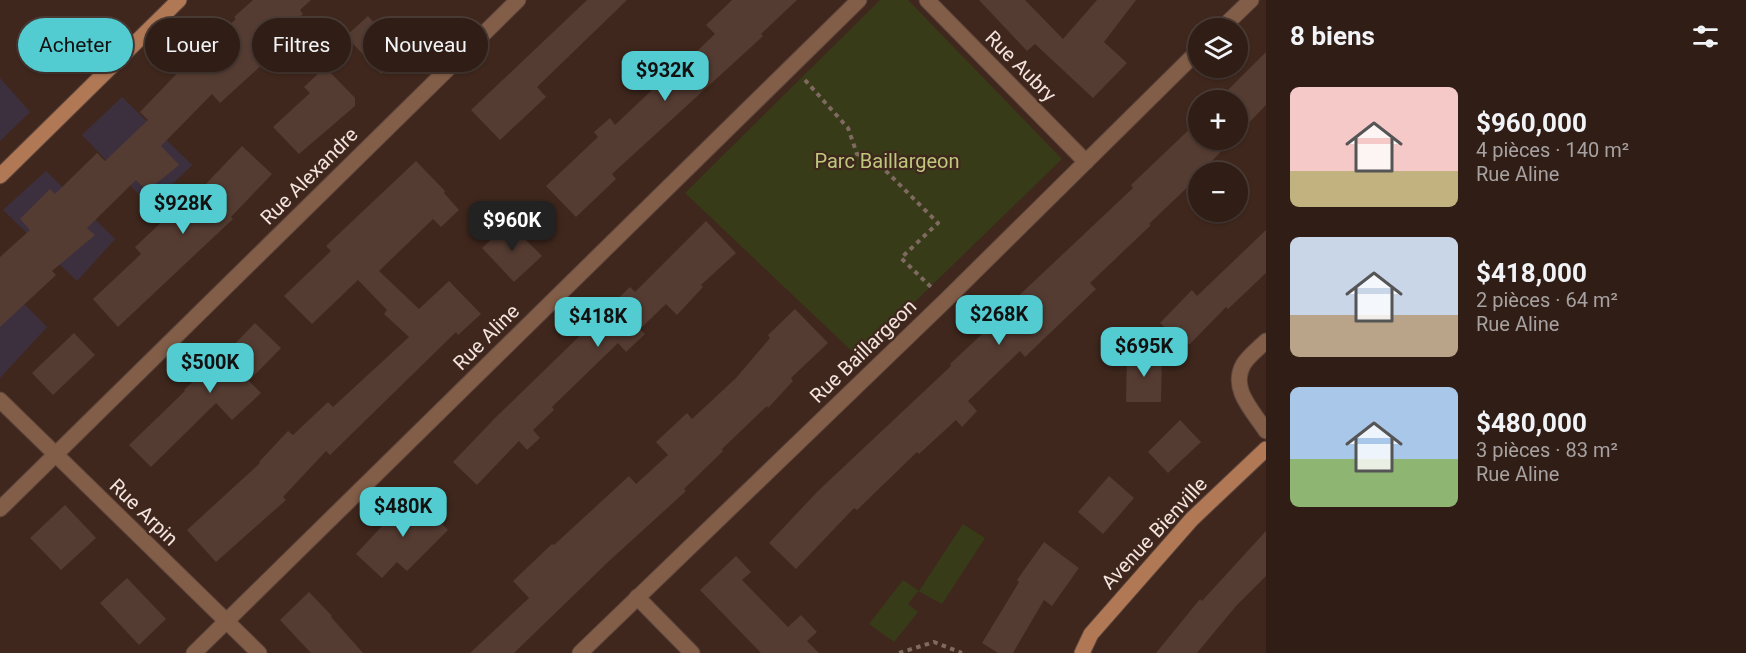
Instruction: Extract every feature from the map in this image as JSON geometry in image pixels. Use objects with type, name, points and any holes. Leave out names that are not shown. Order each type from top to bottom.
[{"type":"street","points":[[0,176],[179,0]]},
{"type":"street","name":"Rue Alexandre","points":[[0,509],[518,0]]},
{"type":"street","name":"Rue Aline","points":[[194,653],[859,0]]},
{"type":"street","name":"Rue Aubry","points":[[927,0],[1086,162]]},
{"type":"street","points":[[1232,18],[1251,0]]},
{"type":"street","name":"Rue Baillargeon","points":[[580,653],[945,301],[1188,61]]},
{"type":"street","points":[[1266,341],[1244,363],[1238,380],[1240,392],[1266,431]]},
{"type":"street","name":"Rue Arpin","points":[[0,400],[259,653]]},
{"type":"street","name":"Avenue Bienville","points":[[1082,653],[1091,634],[1192,519],[1266,449]]},
{"type":"street","points":[[637,597],[692,653]]},
{"type":"path","points":[[792,66],[848,128],[857,154],[875,160],[938,223],[902,258],[945,301]]},
{"type":"path","points":[[898,653],[934,642],[963,653]]},
{"type":"shaded area","points":[[0,78],[30,112],[0,141]]},
{"type":"shaded area","points":[[122,97],[192,165],[150,206],[82,135]]},
{"type":"shaded area","points":[[46,171],[115,239],[77,281],[3,210]]},
{"type":"shaded area","points":[[0,280],[47,327],[0,378]]},
{"type":"green space","name":"Parc Baillargeon","points":[[880,0],[908,0],[1062,159],[858,357],[685,193]]},
{"type":"green space","points":[[963,524],[985,538],[942,604],[918,591],[908,604],[918,612],[894,642],[869,624],[903,580],[919,591]]},
{"type":"building","points":[[253,0],[311,0],[300,10],[303,14],[299,18],[252,18],[252,72],[254,72],[220,103],[212,94],[161,146],[179,165],[147,191],[136,180],[87,228],[95,235],[52,271],[56,275],[0,327],[0,257],[30,230],[20,219],[50,189],[55,194],[97,153],[105,161],[148,120],[140,112],[178,72],[240,72],[240,18],[234,17]]},
{"type":"building","points":[[587,0],[627,0],[537,87],[546,97],[500,140],[471,110]]},
{"type":"building","points":[[732,0],[797,0],[761,34],[763,36],[612,174],[616,179],[576,217],[546,186],[598,137],[594,132],[610,118],[615,125],[715,34],[706,25]]},
{"type":"building","points":[[979,0],[1025,0],[1063,39],[1097,0],[1136,0],[1104,42],[1127,63],[1093,98],[1035,44],[1027,51]]},
{"type":"building","points":[[363,21],[363,54],[351,41],[351,31]]},
{"type":"building","points":[[1266,52],[1266,105],[1248,124],[1248,90],[1228,90],[1240,78],[1248,78],[1248,70]]},
{"type":"building","points":[[320,72],[330,72],[355,98],[355,106],[299,154],[273,127],[310,93],[304,87]]},
{"type":"building","points":[[1188,131],[1188,150],[1222,150],[1211,162],[1188,162],[1188,187],[1090,283],[1096,289],[1025,357],[1020,351],[968,401],[977,411],[962,427],[956,420],[919,454],[917,452],[857,510],[854,508],[796,569],[769,543],[818,491],[951,366],[950,364],[1012,306],[1010,304],[1133,188],[1131,185]]},
{"type":"building","points":[[242,146],[272,174],[231,217],[233,219],[118,327],[93,299],[141,254],[135,247],[201,185],[203,187]]},
{"type":"building","points":[[416,161],[445,191],[444,193],[459,210],[441,227],[433,219],[379,271],[419,309],[449,281],[481,314],[458,335],[456,332],[330,455],[326,451],[283,497],[286,500],[216,562],[187,530],[260,463],[288,431],[293,435],[328,402],[333,407],[409,337],[384,314],[387,310],[358,280],[312,324],[284,296],[331,251],[326,246]]},
{"type":"building","points":[[706,221],[736,253],[701,285],[703,287],[677,315],[666,304],[640,329],[645,334],[626,352],[618,343],[552,407],[554,410],[533,430],[540,438],[527,450],[519,441],[477,485],[453,462],[630,287],[635,292]]},
{"type":"building","points":[[509,223],[542,256],[514,282],[482,248]]},
{"type":"building","points":[[1266,230],[1266,273],[1228,309],[1226,307],[1190,344],[1183,344],[1160,323],[1192,290],[1197,296]]},
{"type":"building","points":[[795,309],[828,343],[791,378],[793,381],[768,408],[767,406],[722,449],[723,451],[684,489],[686,491],[514,653],[470,653],[529,598],[513,581],[629,476],[636,484],[668,455],[656,442],[687,413],[692,419],[736,378],[770,338],[768,335]]},
{"type":"building","points":[[255,323],[281,348],[249,381],[261,393],[232,420],[216,403],[151,467],[129,445]]},
{"type":"building","points":[[74,333],[95,355],[53,395],[32,373]]},
{"type":"building","points":[[1127,354],[1162,355],[1161,402],[1126,402]]},
{"type":"building","points":[[1180,420],[1201,442],[1168,473],[1148,452]]},
{"type":"building","points":[[1109,476],[1134,498],[1103,534],[1078,512]]},
{"type":"building","points":[[412,494],[448,530],[407,571],[397,562],[382,578],[356,554]]},
{"type":"building","points":[[65,505],[96,538],[61,570],[30,538]]},
{"type":"building","points":[[1266,531],[1266,576],[1236,606],[1197,653],[1156,653],[1200,599],[1202,601]]},
{"type":"building","points":[[1044,542],[1079,568],[1052,606],[1044,600],[1013,653],[998,653],[982,643],[1019,582],[1017,580]]},
{"type":"building","points":[[736,556],[751,572],[742,580],[788,627],[801,615],[817,632],[807,641],[819,653],[761,653],[700,590]]},
{"type":"building","points":[[127,578],[166,619],[139,645],[100,603]]},
{"type":"building","points":[[309,592],[363,653],[311,653],[280,620]]}]
